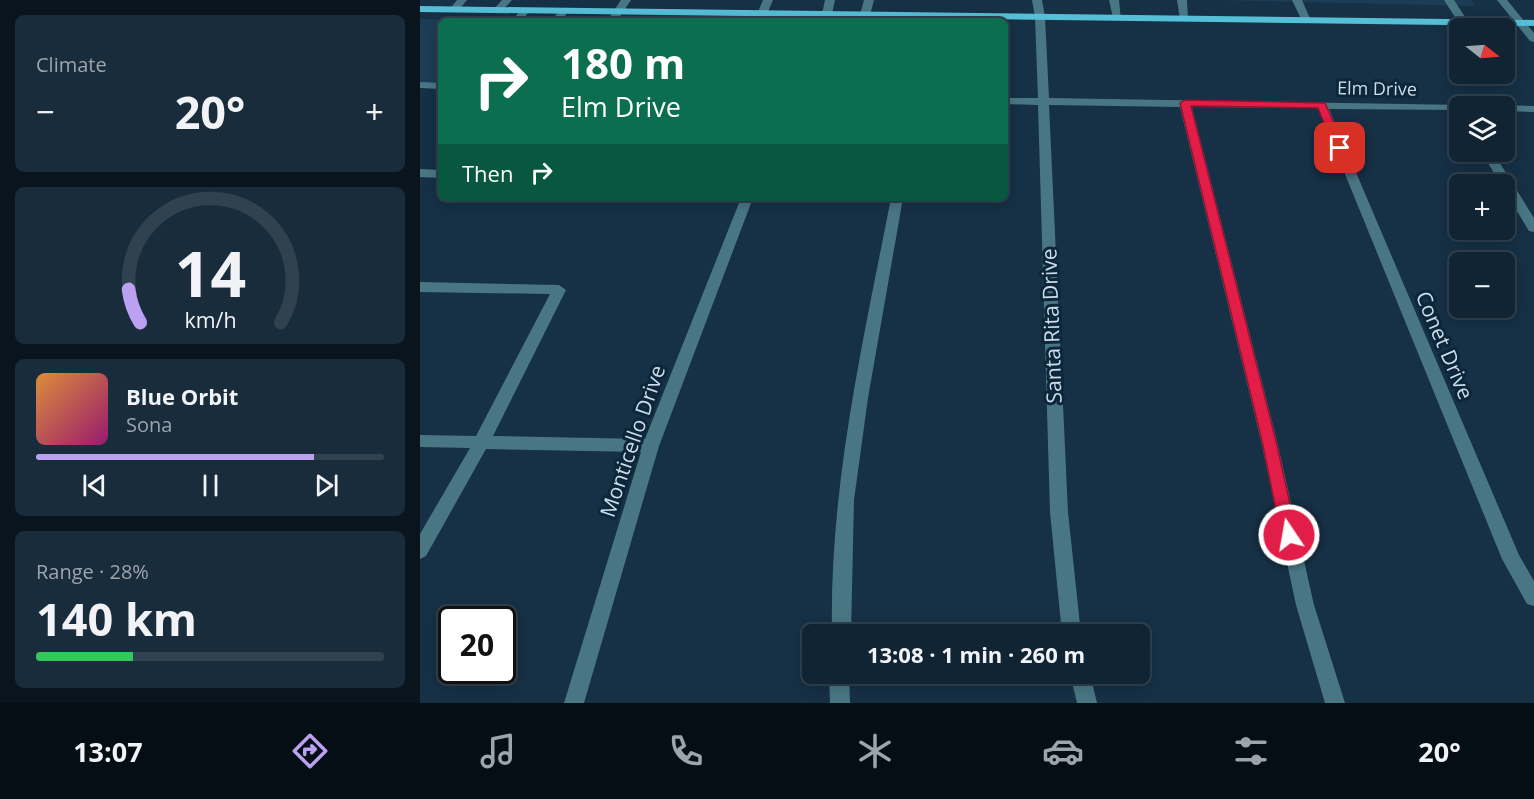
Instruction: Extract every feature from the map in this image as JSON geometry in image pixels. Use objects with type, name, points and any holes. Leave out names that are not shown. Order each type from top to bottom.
[{"type":"main road","points":[[694,13],[701,0]]},
{"type":"main road","points":[[420,9],[1449,23]]},
{"type":"main road","points":[[1515,23],[1534,23]]},
{"type":"street","points":[[454,9],[462,0]]},
{"type":"street","points":[[498,10],[507,0]]},
{"type":"street","points":[[614,18],[626,0]]},
{"type":"street","points":[[762,14],[768,0]]},
{"type":"street","points":[[827,14],[830,0]]},
{"type":"street","points":[[865,15],[869,0]]},
{"type":"street","name":"Santa Rita Drive","points":[[1037,0],[1040,17],[1059,512],[1070,624]]},
{"type":"street","points":[[1114,0],[1118,18]]},
{"type":"street","points":[[1181,0],[1185,19]]},
{"type":"street","points":[[1297,0],[1306,21]]},
{"type":"street","points":[[1449,0],[1461,18]]},
{"type":"street","points":[[1502,0],[1534,39]]},
{"type":"street","points":[[519,18],[525,10]]},
{"type":"street","points":[[558,18],[563,11]]},
{"type":"street","points":[[420,85],[438,86]]},
{"type":"street","points":[[1008,101],[1042,101]]},
{"type":"street","name":"Elm Drive","points":[[1042,101],[1449,107]]},
{"type":"street","points":[[1185,103],[1269,441],[1305,605],[1335,703]]},
{"type":"street","name":"Conet Drive","points":[[1322,105],[1512,559],[1534,598]]},
{"type":"street","points":[[1515,108],[1534,109]]},
{"type":"street","points":[[1493,162],[1534,228]]},
{"type":"street","points":[[420,173],[438,174]]},
{"type":"street","name":"Monticello Drive","points":[[573,703],[651,446],[746,201]]},
{"type":"street","points":[[841,624],[844,500],[860,398],[896,201]]},
{"type":"street","points":[[420,287],[560,290],[481,443],[420,551]]},
{"type":"street","points":[[420,441],[651,446]]},
{"type":"street","points":[[840,684],[840,703]]},
{"type":"street","points":[[1082,684],[1087,703]]},
{"type":"shaded area","points":[[1215,0],[1471,0],[1475,6]]},
{"type":"shaded area","points":[[420,19],[438,19],[438,83],[420,83]]},
{"type":"route","points":[[1289,535],[1269,441],[1185,103],[1322,105],[1340,148]]}]
